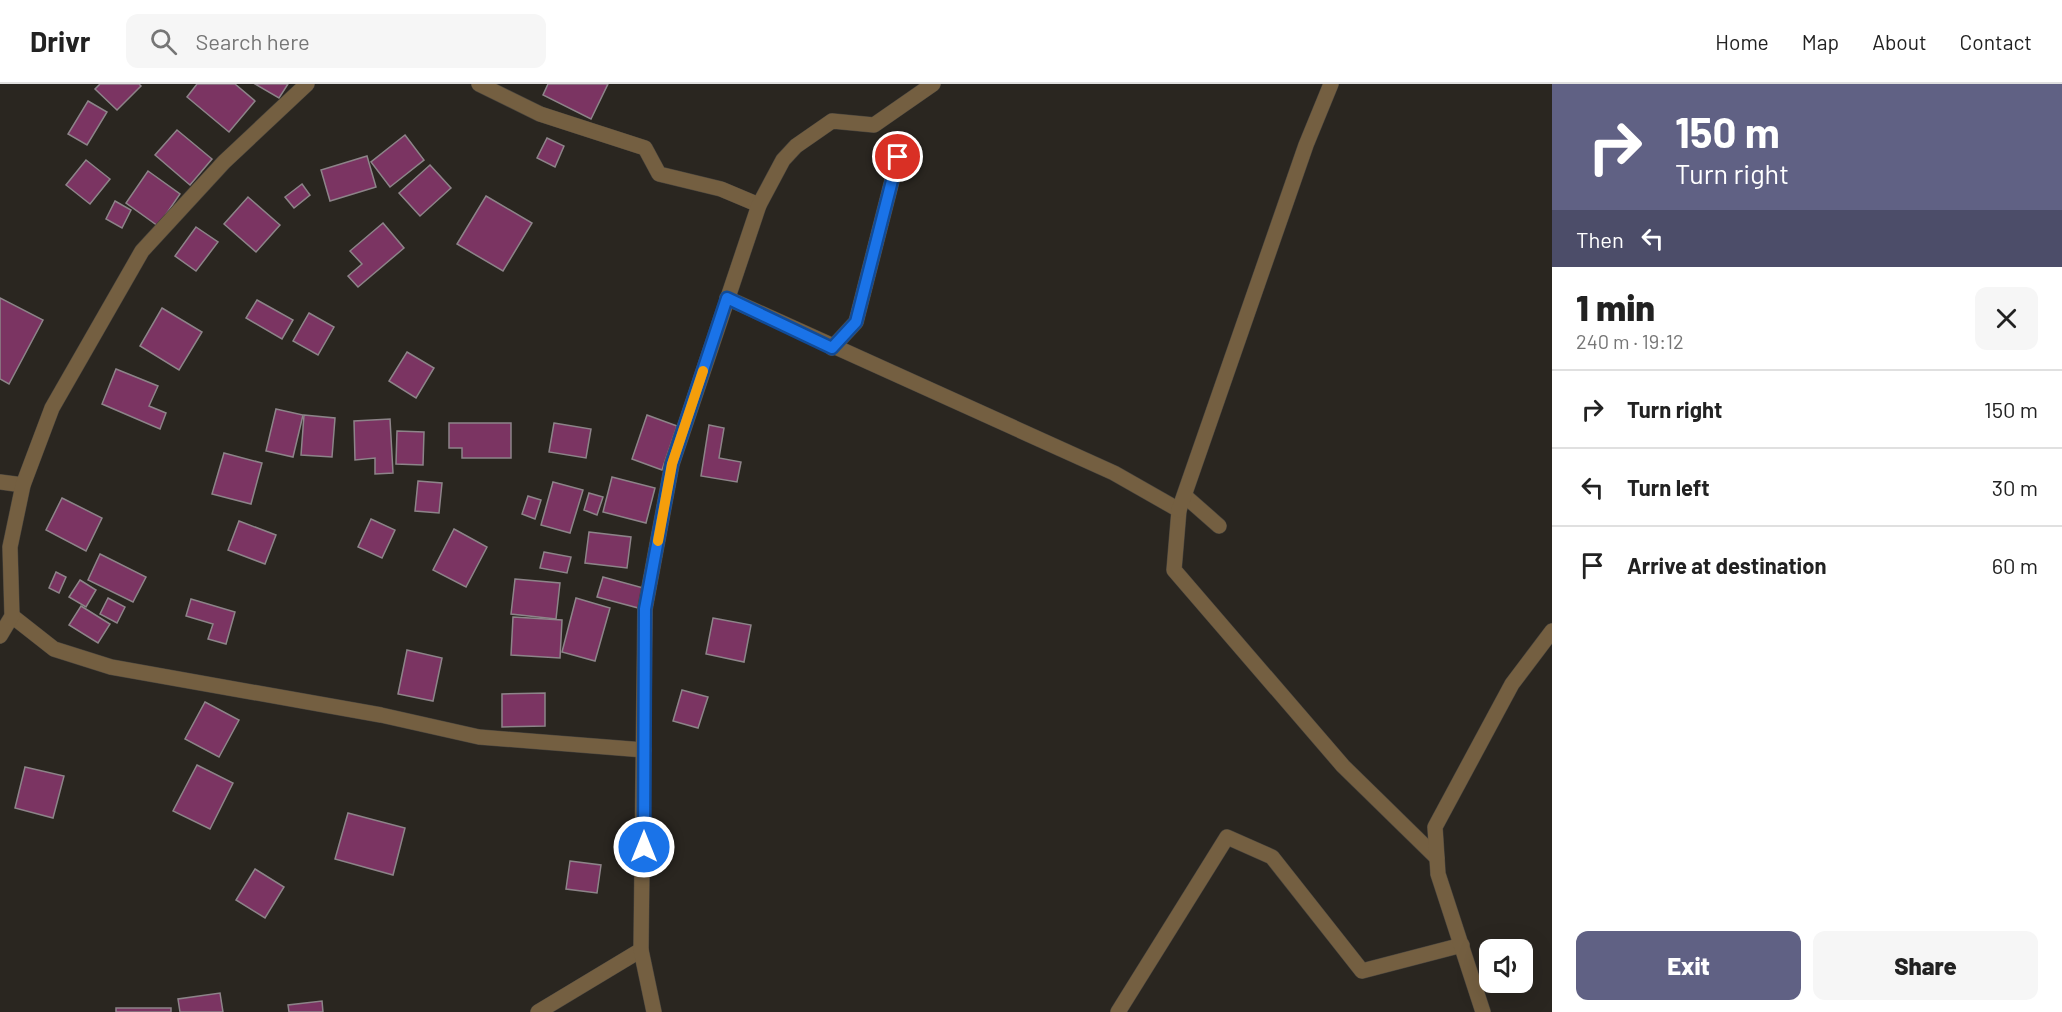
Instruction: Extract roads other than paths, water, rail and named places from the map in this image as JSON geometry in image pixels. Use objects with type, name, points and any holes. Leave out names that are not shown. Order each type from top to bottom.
[{"type":"street","points":[[0,636],[12,616],[10,547],[23,485],[52,408],[142,251],[224,162],[306,84]]},
{"type":"street","points":[[479,84],[540,114],[645,148],[659,174],[722,189],[759,205]]},
{"type":"street","points":[[654,1012],[641,950],[645,609],[672,464],[759,205],[783,160],[796,146],[832,121],[874,125],[933,84]]},
{"type":"street","points":[[1331,84],[1306,146],[1182,503],[1174,570],[1343,766],[1437,858]]},
{"type":"street","points":[[832,348],[856,322],[898,157]]},
{"type":"street","points":[[727,298],[832,348],[888,370],[1182,503],[1219,526]]},
{"type":"street","points":[[0,482],[23,485]]},
{"type":"street","points":[[12,616],[54,649],[111,667],[381,715],[479,737],[644,750]]},
{"type":"street","points":[[1483,1012],[1438,874],[1435,828],[1512,684],[1552,631]]},
{"type":"street","points":[[1118,1012],[1227,837],[1272,857],[1362,971],[1462,945]]},
{"type":"street","points":[[538,1012],[641,950]]}]
